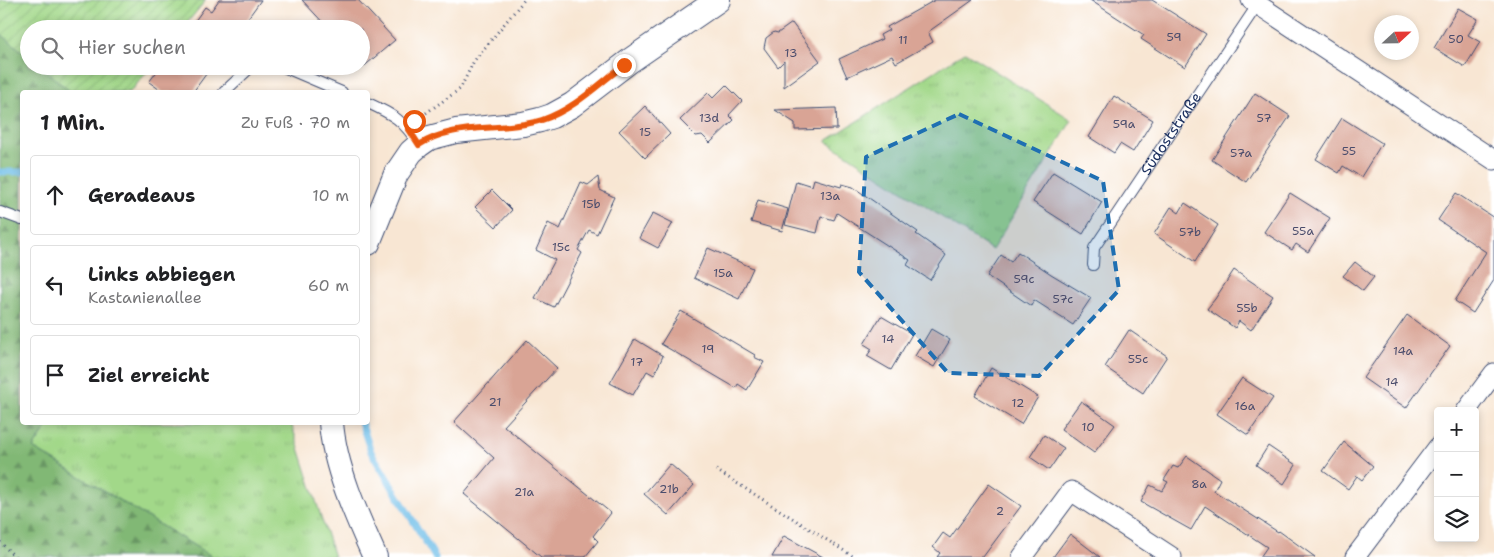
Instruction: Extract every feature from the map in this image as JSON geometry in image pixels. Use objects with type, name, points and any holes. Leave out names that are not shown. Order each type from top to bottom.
[{"type":"street","points":[[370,236],[396,174],[411,152],[413,136],[429,138],[456,131],[523,124],[552,116],[572,105],[631,60],[718,0]]},
{"type":"street","name":"Südoststraße","points":[[1255,2],[1494,160]]},
{"type":"street","points":[[1469,407],[1494,373]]},
{"type":"street","points":[[332,425],[337,457],[349,496],[375,557]]},
{"type":"street","points":[[1355,557],[1435,452]]},
{"type":"street","points":[[1022,557],[1071,492],[1172,557]]},
{"type":"lane","name":"Südoststraße","points":[[1093,264],[1094,248],[1255,2]]},
{"type":"lane","points":[[226,90],[242,75]]},
{"type":"lane","points":[[302,75],[337,90]]},
{"type":"lane","points":[[370,104],[398,119],[413,136]]},
{"type":"lane","points":[[0,212],[20,219]]},
{"type":"path","points":[[413,136],[414,121],[460,89],[474,61],[524,0]]},
{"type":"path","points":[[716,470],[854,557]]},
{"type":"path","points":[[0,542],[15,557]]},
{"type":"highlighted area","points":[[959,114],[1103,181],[1119,290],[1039,376],[948,373],[859,272],[866,157]]},
{"type":"green space","points":[[0,0],[206,0],[189,20],[20,20],[20,50],[0,33]]},
{"type":"green space","points":[[0,33],[20,50],[20,75],[51,75],[69,90],[20,90],[20,425],[49,425],[33,448],[213,557],[0,557]]},
{"type":"green space","points":[[965,52],[1072,120],[992,250],[826,141]]},
{"type":"green space","points":[[51,75],[144,75],[132,90],[69,90]]},
{"type":"green space","points":[[49,425],[292,425],[334,557],[213,557],[33,448]]},
{"type":"building","points":[[219,0],[261,0],[247,20],[196,20],[205,7],[211,11]]},
{"type":"building","points":[[302,0],[358,0],[395,40],[370,61],[370,20],[321,20]]},
{"type":"building","points":[[935,0],[973,0],[928,32],[933,42],[896,63],[892,56],[847,77],[839,59],[882,39],[880,35],[889,30],[887,27]]},
{"type":"building","points":[[1090,0],[1152,0],[1206,34],[1185,67],[1141,39],[1144,35]]},
{"type":"building","points":[[1458,8],[1478,19],[1468,35],[1480,42],[1465,67],[1434,48]]},
{"type":"building","points":[[792,23],[820,61],[784,87],[784,61],[778,67],[764,48],[766,38],[774,32],[778,33]]},
{"type":"building","points":[[154,75],[205,75],[194,90],[160,90],[149,82]]},
{"type":"building","points":[[726,85],[742,101],[729,115],[734,120],[710,143],[702,135],[696,136],[680,120],[708,93],[713,98]]},
{"type":"building","points":[[1255,93],[1290,116],[1246,182],[1212,160]]},
{"type":"building","points":[[1114,96],[1153,120],[1133,152],[1120,144],[1114,153],[1089,137]]},
{"type":"building","points":[[645,106],[670,134],[645,158],[619,131]]},
{"type":"building","points":[[836,108],[837,129],[795,130],[795,123],[775,110]]},
{"type":"building","points":[[1342,118],[1382,143],[1361,177],[1343,166],[1339,173],[1316,159]]},
{"type":"building","points":[[1053,172],[1102,202],[1083,234],[1033,202]]},
{"type":"building","points":[[598,177],[600,190],[614,197],[597,234],[589,230],[578,250],[582,253],[554,307],[535,298],[555,260],[536,250],[548,223],[560,229],[581,182],[588,185]]},
{"type":"building","points":[[814,179],[841,187],[842,184],[853,187],[918,232],[916,234],[946,255],[930,280],[907,265],[910,260],[837,213],[834,220],[821,216],[817,233],[785,225],[796,181],[812,186]]},
{"type":"building","points":[[492,190],[512,210],[496,227],[475,207]]},
{"type":"building","points":[[1290,193],[1330,218],[1308,252],[1296,244],[1292,250],[1264,232]]},
{"type":"building","points":[[1456,193],[1494,218],[1494,280],[1473,313],[1455,301],[1486,252],[1438,220]]},
{"type":"building","points":[[758,200],[788,209],[782,231],[751,222]]},
{"type":"building","points":[[1185,203],[1218,225],[1195,262],[1154,234],[1171,207],[1179,213]]},
{"type":"building","points":[[653,213],[673,223],[658,248],[639,238]]},
{"type":"building","points":[[708,248],[753,268],[739,299],[694,278]]},
{"type":"building","points":[[1018,252],[1091,298],[1073,325],[1034,300],[1031,306],[987,276],[1001,255],[1011,262]]},
{"type":"building","points":[[1355,262],[1374,277],[1363,291],[1343,276]]},
{"type":"building","points":[[1234,270],[1273,296],[1251,330],[1239,321],[1235,328],[1207,309]]},
{"type":"building","points":[[681,311],[764,362],[747,390],[738,384],[736,388],[661,344]]},
{"type":"building","points":[[1407,315],[1450,346],[1406,408],[1363,378]]},
{"type":"building","points":[[881,316],[912,334],[891,370],[867,356],[872,349],[864,344]]},
{"type":"building","points":[[931,329],[950,340],[934,367],[915,356]]},
{"type":"building","points":[[1129,330],[1167,356],[1143,393],[1105,367]]},
{"type":"building","points":[[635,339],[663,356],[654,375],[647,371],[633,395],[610,383]]},
{"type":"building","points":[[527,340],[557,368],[504,426],[611,513],[593,536],[598,541],[585,557],[541,557],[464,494],[494,458],[454,422]]},
{"type":"building","points":[[991,368],[1038,397],[1021,424],[975,396]]},
{"type":"building","points":[[1242,378],[1273,398],[1248,435],[1217,414]]},
{"type":"building","points":[[1081,401],[1115,425],[1094,453],[1061,429]]},
{"type":"building","points":[[1044,435],[1064,448],[1049,470],[1030,457]]},
{"type":"building","points":[[1344,442],[1373,466],[1362,480],[1357,476],[1348,489],[1323,471]]},
{"type":"building","points":[[1268,446],[1296,465],[1284,484],[1256,465]]},
{"type":"building","points":[[1187,456],[1220,479],[1214,491],[1279,531],[1315,557],[1260,557],[1267,547],[1205,506],[1191,530],[1141,502],[1150,485],[1162,491],[1168,482],[1164,480],[1173,466],[1178,468]]},
{"type":"building","points":[[670,464],[694,485],[668,515],[644,494]]},
{"type":"building","points":[[989,484],[1021,506],[983,557],[937,557],[940,553],[933,547],[943,533],[950,538]]},
{"type":"building","points":[[1070,534],[1100,557],[1053,557]]},
{"type":"building","points":[[784,536],[823,557],[772,557]]},
{"type":"waterway","points":[[0,172],[20,172]]},
{"type":"waterway","points":[[362,425],[371,452],[435,557]]},
{"type":"route","points":[[414,121],[408,128],[419,145],[429,138],[456,131],[523,124],[540,120],[572,105],[624,65]]}]
